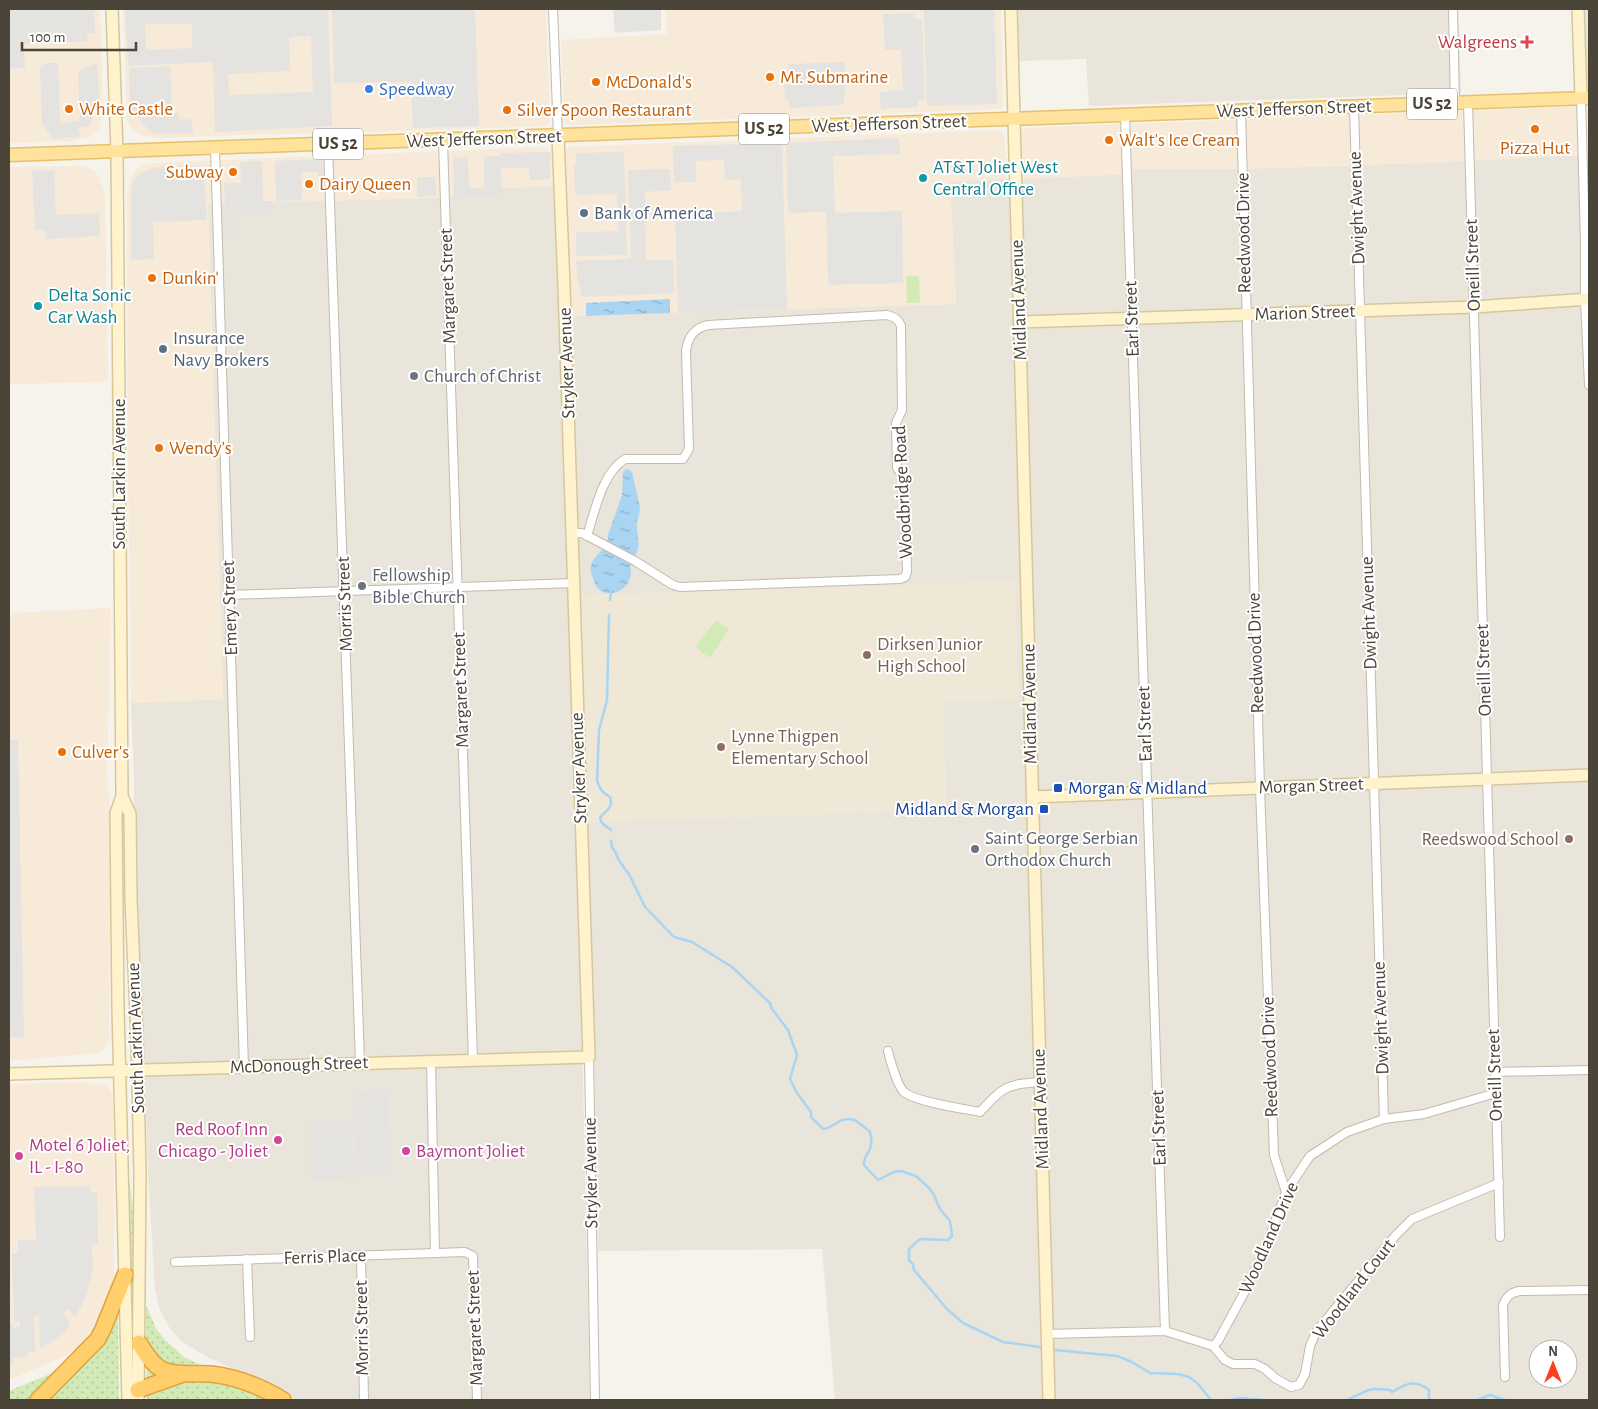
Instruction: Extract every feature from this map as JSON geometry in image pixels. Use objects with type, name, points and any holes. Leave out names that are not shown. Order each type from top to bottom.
[{"type":"highway","points":[[38,1400],[98,1339],[125,1275]]},
{"type":"highway","points":[[139,1343],[150,1360],[163,1370],[184,1374],[205,1374],[236,1378],[283,1400]]},
{"type":"highway","points":[[135,1397],[184,1374]]},
{"type":"main road","name":"West Jefferson Street","points":[[9,155],[443,141],[1585,98]]},
{"type":"street","name":"South Larkin Avenue","points":[[112,9],[117,152],[122,796],[116,814],[120,1071],[125,1275],[135,1397]]},
{"type":"street","points":[[554,9],[558,136]]},
{"type":"street","name":"Midland Avenue","points":[[1011,9],[1049,1400]]},
{"type":"street","points":[[1453,9],[1455,103]]},
{"type":"street","points":[[1578,9],[1585,98],[1585,242],[1589,385]]},
{"type":"street","name":"Oneill Street","points":[[1468,103],[1500,1237]]},
{"type":"street","name":"Dwight Avenue","points":[[1354,107],[1384,1118]]},
{"type":"street","name":"Reedwood Drive","points":[[1241,112],[1260,788],[1274,1155],[1286,1192]]},
{"type":"street","name":"Earl Street","points":[[1126,116],[1165,1331]]},
{"type":"street","name":"Stryker Avenue","points":[[558,136],[589,1057],[595,1400]]},
{"type":"street","name":"Margaret Street","points":[[443,141],[473,1060]]},
{"type":"street","name":"Morris Street","points":[[328,145],[360,1064]]},
{"type":"street","name":"Emery Street","points":[[215,149],[244,1067]]},
{"type":"street","name":"Marion Street","points":[[1020,322],[1474,307],[1587,300]]},
{"type":"street","name":"Woodbridge Road","points":[[572,533],[582,533],[587,536],[635,561],[672,585],[680,587],[900,579],[905,577],[907,572],[905,479],[897,468],[896,423],[902,410],[901,326],[899,321],[887,315],[702,326],[689,338],[686,351],[689,449],[683,459],[625,460],[620,463],[606,481],[587,536]]},
{"type":"street","points":[[230,595],[574,583]]},
{"type":"street","name":"Morgan Street","points":[[1032,797],[1589,775]]},
{"type":"street","name":"South Larkin Avenue","points":[[122,796],[130,814],[131,900],[138,1070],[140,1174],[139,1343],[135,1397]]},
{"type":"street","points":[[888,1051],[902,1091],[911,1097],[964,1109],[980,1112],[1004,1088],[1020,1083],[1040,1082]]},
{"type":"street","name":"McDonough Street","points":[[9,1074],[589,1057]]},
{"type":"street","points":[[430,1061],[435,1253]]},
{"type":"street","points":[[1495,1072],[1589,1070]]},
{"type":"street","name":"Woodland Drive","points":[[1213,1346],[1218,1341],[1244,1293],[1267,1244],[1286,1192],[1310,1156],[1347,1132],[1384,1118],[1424,1114],[1496,1093]]},
{"type":"street","name":"Woodland Court","points":[[1213,1346],[1225,1360],[1233,1364],[1255,1364],[1265,1369],[1274,1378],[1291,1387],[1299,1385],[1305,1374],[1310,1346],[1316,1332],[1396,1235],[1412,1219],[1499,1183]]},
{"type":"street","name":"Ferris Place","points":[[176,1262],[464,1252],[473,1256]]},
{"type":"street","name":"Morris Street","points":[[361,1255],[364,1400]]},
{"type":"street","name":"Margaret Street","points":[[473,1256],[477,1400]]},
{"type":"street","points":[[247,1259],[250,1338]]},
{"type":"street","points":[[1505,1377],[1503,1305],[1507,1297],[1519,1291],[1589,1290]]},
{"type":"street","points":[[1047,1334],[1165,1331],[1213,1346]]},
{"type":"shaded area","points":[[9,9],[100,9],[103,108],[98,130],[89,137],[71,141],[9,143]]},
{"type":"shaded area","points":[[9,9],[94,9],[95,33],[87,34],[88,41],[24,44],[25,68],[9,69]]},
{"type":"shaded area","points":[[123,9],[546,9],[550,122],[546,126],[315,134],[159,138],[139,135],[131,128],[127,120]]},
{"type":"shaded area","points":[[125,9],[328,9],[332,126],[215,132],[213,62],[128,66]],"holes":[[[145,24],[192,24],[192,48],[146,50]],[[311,36],[313,92],[229,95],[228,74],[290,71],[289,37]]]},
{"type":"shaded area","points":[[332,9],[475,9],[479,126],[413,128],[411,82],[334,83]]},
{"type":"shaded area","points":[[613,9],[661,9],[661,30],[615,33]]},
{"type":"shaded area","points":[[666,9],[1001,9],[1002,108],[566,124],[564,119],[561,40],[667,34]]},
{"type":"shaded area","points":[[923,9],[994,9],[997,104],[927,106]]},
{"type":"shaded area","points":[[1017,9],[1458,9],[1461,93],[1089,106],[1086,59],[1018,61]]},
{"type":"shaded area","points":[[1584,9],[1589,9],[1589,80],[1586,73]]},
{"type":"shaded area","points":[[915,13],[915,19],[922,19],[925,99],[918,100],[918,107],[881,109],[879,92],[903,90],[901,50],[885,50],[883,14]]},
{"type":"shaded area","points":[[845,62],[843,105],[789,108],[789,101],[785,101],[784,71],[788,70],[788,64]]},
{"type":"shaded area","points":[[45,63],[58,63],[60,123],[80,121],[78,71],[97,63],[100,109],[93,113],[92,122],[89,126],[78,128],[81,136],[53,139],[42,123],[40,67]]},
{"type":"shaded area","points":[[170,66],[172,113],[179,113],[180,120],[192,119],[193,133],[157,134],[149,131],[132,110],[130,104],[129,68]]},
{"type":"shaded area","points":[[1589,106],[1589,155],[1430,163],[1235,169],[1133,169],[1133,174],[1022,179],[1020,133],[1025,128]]},
{"type":"shaded area","points":[[999,130],[1005,135],[1006,179],[950,181],[956,304],[571,316],[565,153],[569,147]]},
{"type":"shaded area","points":[[899,138],[900,154],[833,156],[835,213],[902,211],[903,283],[828,285],[826,212],[788,213],[786,143]]},
{"type":"shaded area","points":[[782,143],[787,309],[678,313],[675,214],[742,211],[741,179],[725,180],[724,160],[696,161],[696,182],[674,182],[673,146]]},
{"type":"shaded area","points":[[546,147],[552,153],[553,186],[502,188],[502,196],[208,204],[223,699],[131,703],[127,195],[130,180],[135,170],[142,165],[152,163]]},
{"type":"shaded area","points":[[550,152],[550,179],[530,180],[529,168],[501,168],[502,196],[454,198],[453,158],[468,157],[469,188],[484,188],[484,157],[500,156],[500,153]]},
{"type":"shaded area","points":[[624,152],[627,255],[576,256],[576,232],[619,231],[617,194],[575,195],[574,167],[576,153]]},
{"type":"shaded area","points":[[1589,155],[1589,1400],[835,1400],[822,1249],[598,1251],[587,822],[946,810],[942,702],[1018,700],[1015,582],[579,596],[571,316],[956,304],[950,181],[1132,174],[1132,169],[1235,169]]},
{"type":"shaded area","points":[[322,159],[325,191],[319,191],[318,172],[301,172],[302,200],[276,201],[275,161]]},
{"type":"shaded area","points":[[262,161],[263,201],[272,201],[272,215],[233,216],[234,238],[226,238],[224,183],[241,183],[240,162]]},
{"type":"shaded area","points":[[73,166],[94,170],[100,178],[105,194],[108,382],[9,384],[9,167]]},
{"type":"shaded area","points":[[197,166],[198,173],[204,174],[207,220],[153,222],[154,259],[131,260],[131,192],[132,184],[136,177],[140,173],[157,167]]},
{"type":"shaded area","points":[[670,169],[671,190],[645,192],[646,260],[673,260],[674,293],[582,297],[577,277],[576,261],[631,259],[628,170]]},
{"type":"shaded area","points":[[54,170],[56,215],[99,213],[100,236],[45,239],[45,230],[35,231],[32,171]]},
{"type":"shaded area","points":[[417,177],[436,177],[436,196],[417,197]]},
{"type":"shaded area","points":[[553,186],[559,317],[582,1034],[590,1400],[296,1400],[282,1391],[209,1358],[182,1342],[169,1327],[159,1308],[155,1290],[148,1171],[144,1047],[141,1024],[135,904],[131,703],[223,699],[208,204],[502,196],[502,188]]},
{"type":"shaded area","points":[[1015,581],[1018,701],[942,702],[946,810],[587,822],[579,596]]},
{"type":"shaded area","points":[[111,608],[107,774],[112,824],[109,1040],[102,1051],[97,1053],[9,1061],[9,613]]},
{"type":"shaded area","points":[[9,740],[18,740],[24,1037],[9,1038]]},
{"type":"shaded area","points":[[81,1082],[103,1085],[109,1088],[113,1096],[114,1276],[112,1295],[94,1333],[82,1344],[65,1356],[9,1380],[9,1084]]},
{"type":"shaded area","points":[[389,1090],[391,1176],[355,1176],[353,1091]]},
{"type":"shaded area","points":[[351,1121],[353,1178],[312,1180],[310,1122]]},
{"type":"shaded area","points":[[90,1186],[90,1192],[97,1192],[98,1244],[92,1244],[93,1269],[85,1299],[75,1317],[69,1309],[63,1313],[70,1323],[65,1333],[40,1349],[39,1315],[34,1316],[35,1352],[29,1352],[27,1357],[13,1358],[13,1365],[9,1365],[9,1323],[12,1323],[13,1329],[20,1327],[20,1321],[14,1321],[12,1254],[18,1253],[18,1240],[36,1240],[34,1187]]},
{"type":"green space","points":[[906,276],[919,276],[920,303],[907,303]]},
{"type":"green space","points":[[716,620],[729,629],[710,658],[695,647]]},
{"type":"green space","points":[[127,1183],[130,1183],[135,1232],[134,1357],[131,1357]]},
{"type":"green space","points":[[146,1305],[156,1328],[164,1339],[184,1357],[274,1400],[147,1400]]},
{"type":"green space","points":[[115,1317],[118,1317],[119,1400],[9,1400],[9,1391],[57,1371]]},
{"type":"water","points":[[670,299],[670,313],[586,316],[586,303]]},
{"type":"water","points":[[626,469],[632,472],[640,507],[637,522],[639,543],[637,553],[632,559],[628,583],[615,593],[606,593],[596,585],[591,572],[591,566],[607,541],[622,495],[623,472]]},
{"type":"waterway","points":[[610,600],[611,590]]},
{"type":"waterway","points":[[609,615],[607,700],[599,730],[597,780],[605,794],[610,797],[610,807],[600,818],[602,823],[611,830]]},
{"type":"waterway","points":[[611,841],[618,859],[630,876],[645,907],[674,937],[692,942],[732,967],[770,1003],[772,1009],[788,1030],[797,1055],[790,1079],[797,1093],[811,1112],[811,1117],[823,1129],[843,1120],[852,1119],[856,1121],[870,1132],[871,1143],[864,1165],[878,1180],[894,1172],[901,1171],[916,1176],[929,1188],[940,1209],[950,1221],[952,1236],[948,1240],[920,1239],[909,1249],[909,1260],[913,1264],[914,1270],[947,1309],[963,1323],[1003,1342],[1040,1347],[1042,1349]]},
{"type":"waterway","points":[[1055,1350],[1117,1356],[1132,1362],[1150,1373],[1178,1374],[1189,1377],[1197,1383],[1211,1400]]},
{"type":"waterway","points":[[1348,1400],[1369,1390],[1382,1389],[1392,1392],[1414,1383],[1429,1390],[1429,1400]]},
{"type":"waterway","points":[[1477,1400],[1490,1395],[1505,1400]]},
{"type":"waterway","points":[[1230,1400],[1240,1398],[1263,1400]]},
{"type":"place","name":"Walgreens","points":[[1527,42]]},
{"type":"place","name":"Mr. Submarine","points":[[770,77]]},
{"type":"place","name":"McDonald's","points":[[596,82]]},
{"type":"place","name":"Speedway","points":[[369,89]]},
{"type":"place","name":"White Castle","points":[[69,109]]},
{"type":"place","name":"Silver Spoon Restaurant","points":[[507,110]]},
{"type":"place","name":"Pizza Hut","points":[[1535,129]]},
{"type":"place","name":"Walt's Ice Cream","points":[[1109,140]]},
{"type":"place","name":"Subway","points":[[233,172]]},
{"type":"place","name":"AT&T Joliet West Central Office","points":[[923,178]]},
{"type":"place","name":"Dairy Queen","points":[[309,184]]},
{"type":"place","name":"Bank of America","points":[[584,213]]},
{"type":"place","name":"Dunkin'","points":[[152,278]]},
{"type":"place","name":"Delta Sonic Car Wash","points":[[38,306]]},
{"type":"place","name":"Insurance Navy Brokers","points":[[163,349]]},
{"type":"place","name":"Church of Christ","points":[[414,376]]},
{"type":"place","name":"Wendy's","points":[[159,448]]},
{"type":"place","name":"Fellowship Bible Church","points":[[362,586]]},
{"type":"place","name":"Dirksen Junior High School","points":[[867,655]]},
{"type":"place","name":"Lynne Thigpen Elementary School","points":[[721,747]]},
{"type":"place","name":"Culver's","points":[[62,752]]},
{"type":"place","name":"Morgan & Midland","points":[[1058,788]]},
{"type":"place","name":"Midland & Morgan","points":[[1044,809]]},
{"type":"place","name":"Reedswood School","points":[[1569,839]]},
{"type":"place","name":"Saint George Serbian Orthodox Church","points":[[975,849]]},
{"type":"place","name":"Red Roof Inn Chicago - Joliet","points":[[278,1140]]},
{"type":"place","name":"Baymont Joliet","points":[[406,1151]]},
{"type":"place","name":"Motel 6 Joliet, IL - I-80","points":[[19,1156]]}]
